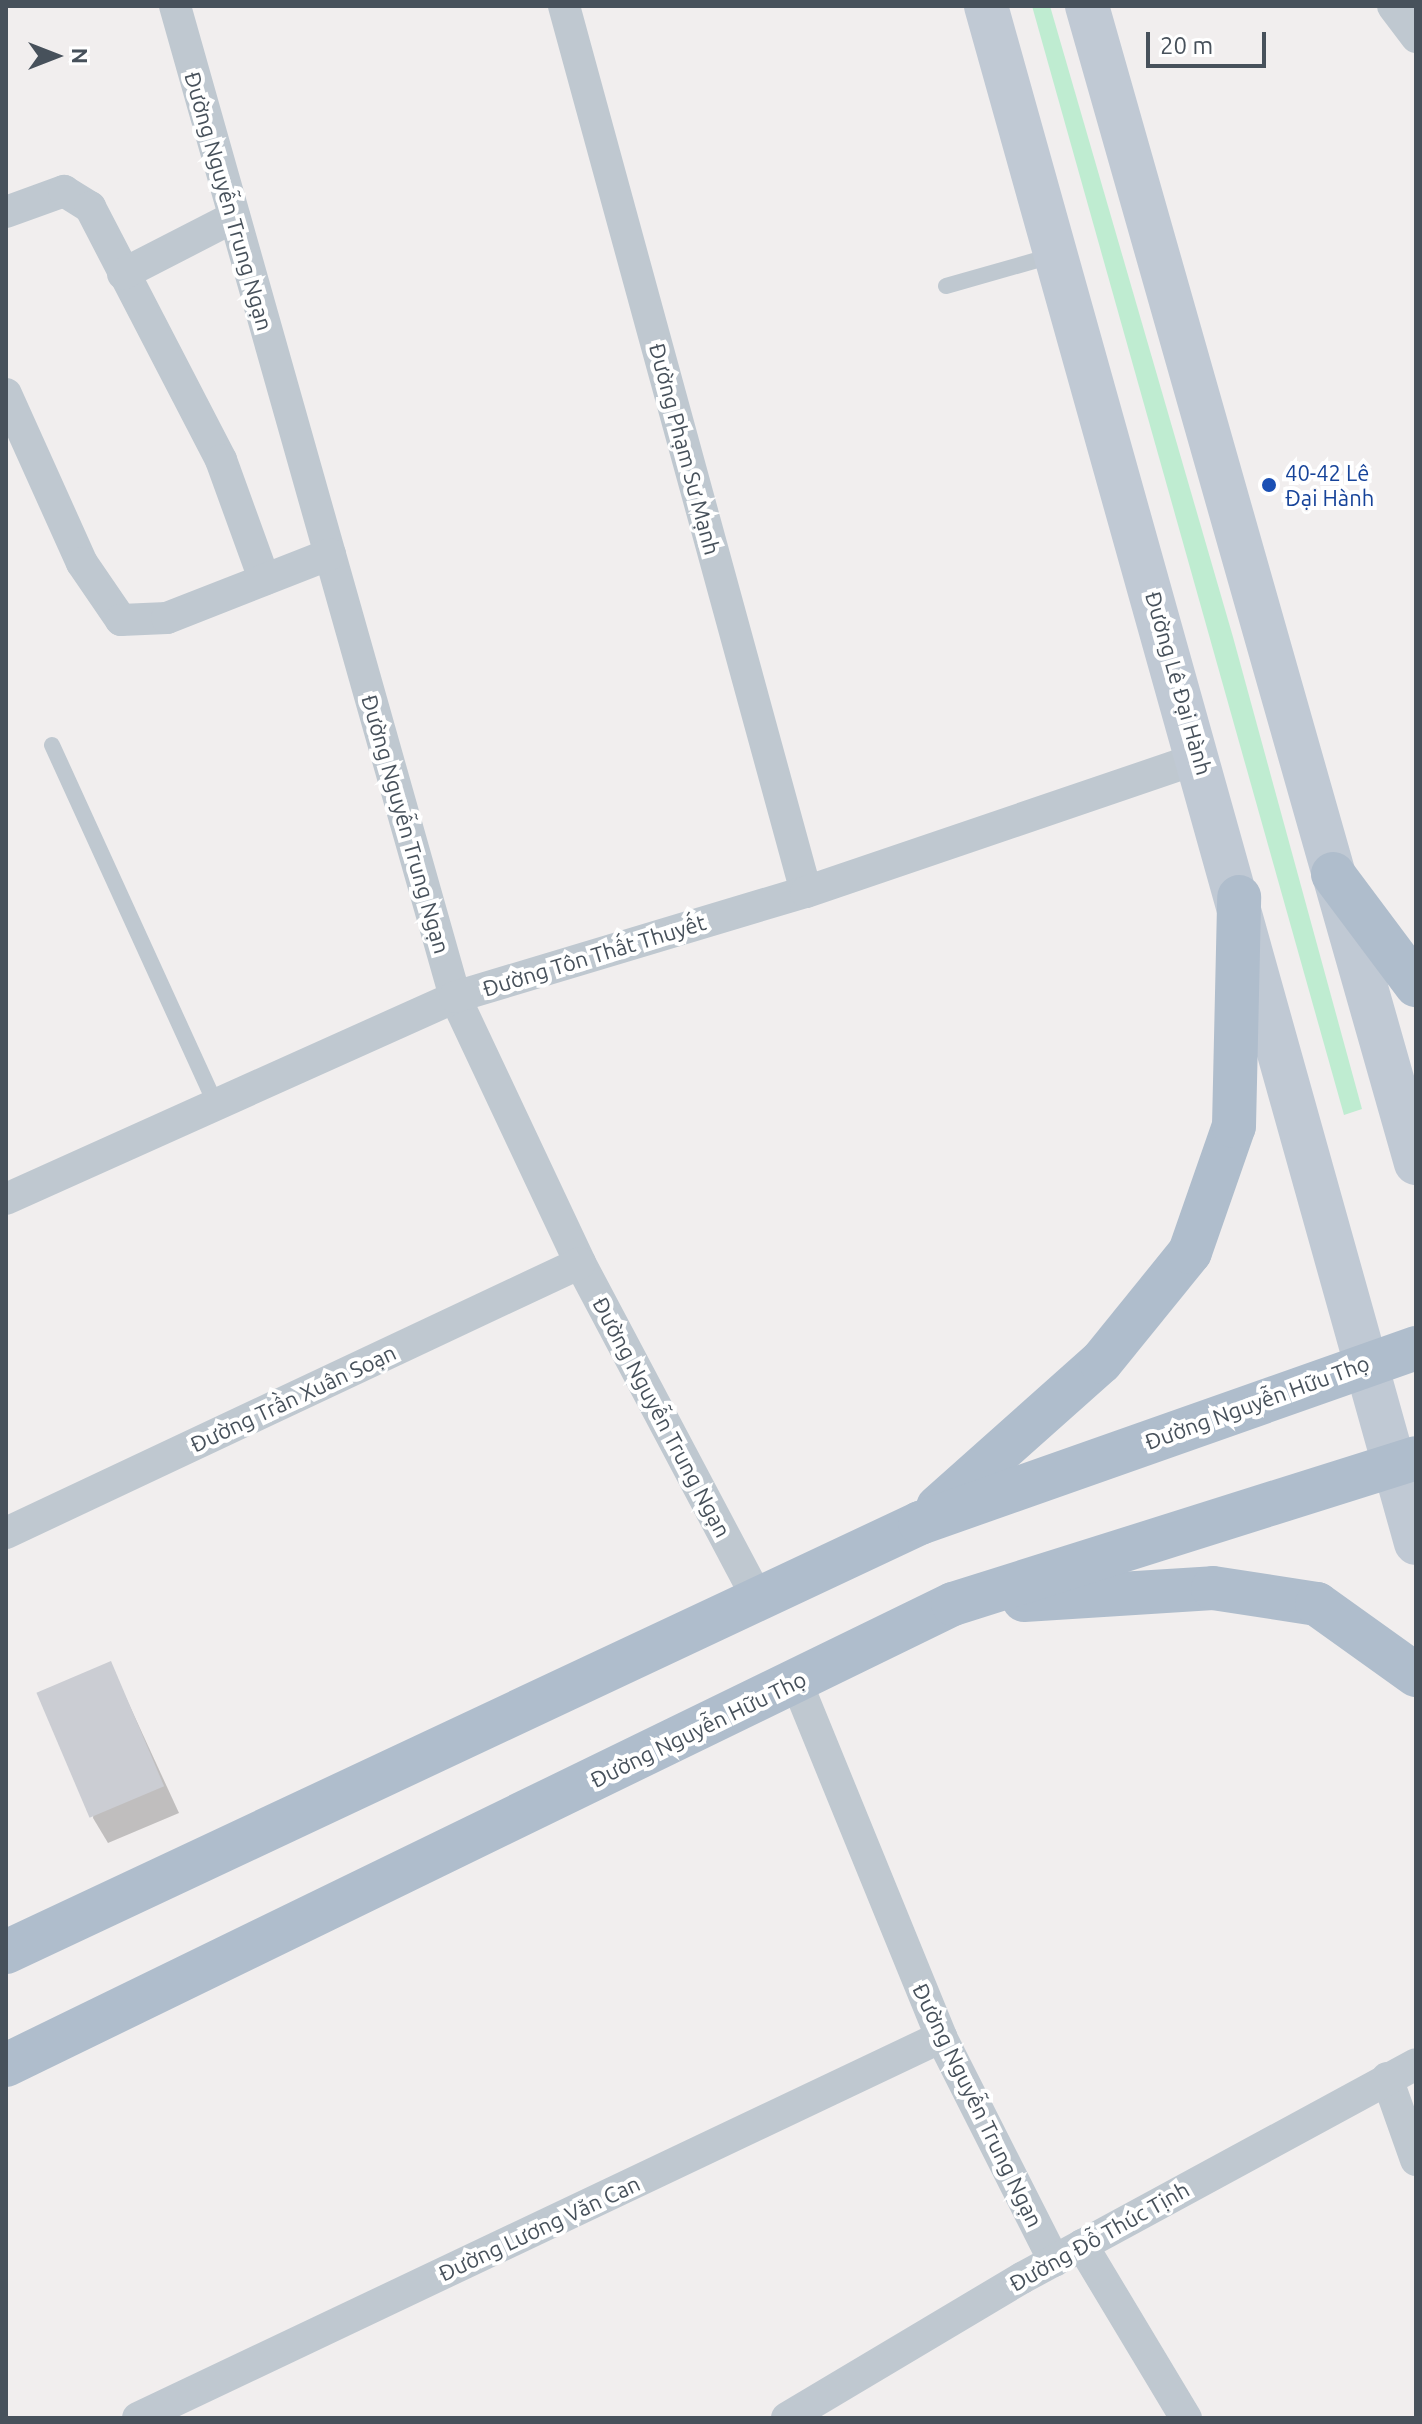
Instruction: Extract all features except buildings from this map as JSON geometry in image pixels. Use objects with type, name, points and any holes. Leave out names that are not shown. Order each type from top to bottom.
[{"type":"main road","name":"Đường Lê Đại Hành","points":[[986,6],[1239,897],[1363,1363],[1404,1462],[1416,1543]]},
{"type":"main road","points":[[1087,6],[1416,1163]]},
{"type":"main road","points":[[1333,874],[1416,985]]},
{"type":"main road","points":[[920,1523],[1101,1362],[1190,1252],[1234,1126],[1239,897]]},
{"type":"main road","name":"Đường Nguyễn Hữu Thọ","points":[[6,1952],[756,1596],[920,1523],[1363,1363],[1416,1348]]},
{"type":"main road","name":"Đường Nguyễn Hữu Thọ","points":[[6,2065],[953,1604],[1404,1462]]},
{"type":"main road","points":[[953,1604],[1213,1588],[1317,1604],[1416,1675]]},
{"type":"street","name":"Đường Nguyễn Trung Ngạn","points":[[175,6],[455,997],[580,1263],[756,1596]]},
{"type":"street","name":"Đường Phạm Sư Mạnh","points":[[564,6],[806,892]]},
{"type":"street","points":[[1393,6],[1416,37]]},
{"type":"street","points":[[6,212],[40,196],[79,195],[221,460],[264,579]]},
{"type":"street","points":[[123,274],[234,217]]},
{"type":"street","points":[[6,394],[82,563],[121,620],[167,618],[330,554]]},
{"type":"street","name":"Đường Tôn Thất Thuyết","points":[[6,1199],[455,997],[806,892],[1200,758]]},
{"type":"street","name":"Đường Trần Xuân Soạn","points":[[6,1533],[580,1263]]},
{"type":"street","name":"Đường Nguyễn Trung Ngạn","points":[[796,1681],[941,2037],[1054,2261]]},
{"type":"street","name":"Đường Lương Văn Can","points":[[138,2418],[941,2037]]},
{"type":"street","name":"Đường Đỗ Thúc Tịnh","points":[[800,2415],[1082,2245],[1416,2064]]},
{"type":"street","points":[[1387,2078],[1416,2160]]},
{"type":"street","points":[[1082,2245],[1186,2418]]},
{"type":"lane","points":[[946,286],[1057,255]]},
{"type":"lane","points":[[52,745],[216,1105]]},
{"type":"green space","points":[[1032,6],[1050,6],[1233,637],[1362,1109],[1344,1115]]},
{"type":"place","name":"40-42 Lê Đại Hành","points":[[1269,485]]}]
